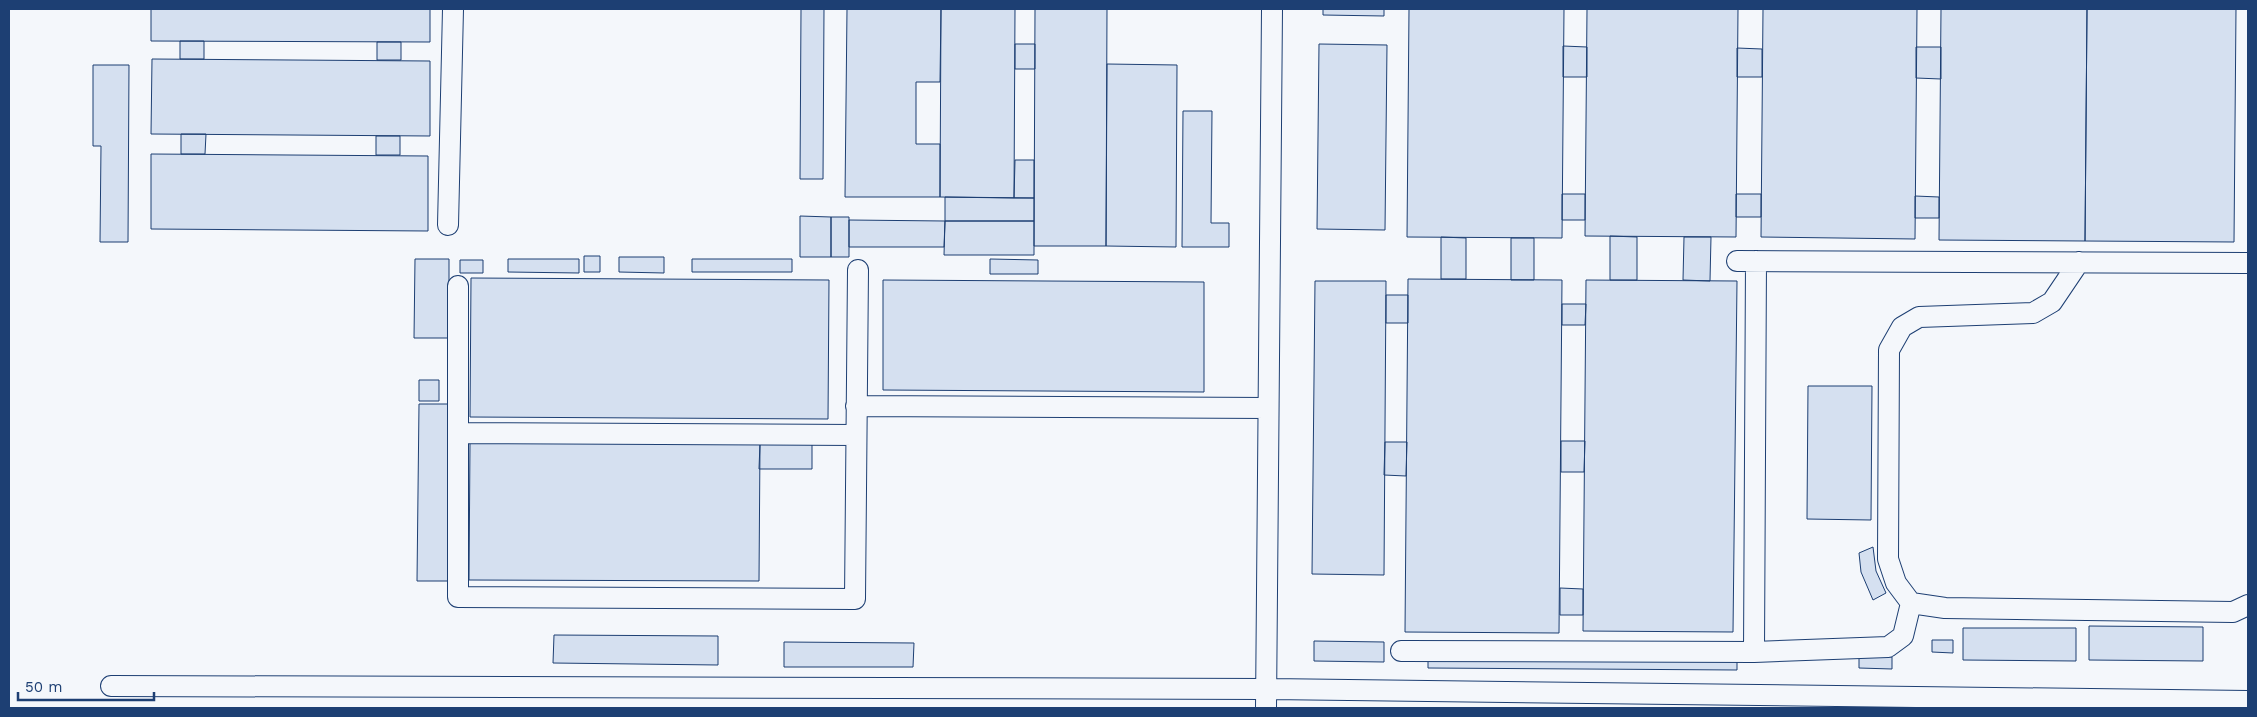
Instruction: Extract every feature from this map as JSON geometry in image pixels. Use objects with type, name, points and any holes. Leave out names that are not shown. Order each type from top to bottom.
[{"type":"lane","points":[[448,225],[453,9]]},
{"type":"lane","points":[[1265,699],[1272,9]]},
{"type":"lane","points":[[1736,261],[2248,263]]},
{"type":"lane","points":[[1754,652],[1756,261]]},
{"type":"lane","points":[[2079,262],[2052,302],[2033,313],[1919,317],[1902,327],[1889,350],[1888,559],[1896,583],[1911,603],[1945,608],[2233,612],[2248,605]]},
{"type":"lane","points":[[458,286],[458,596],[854,599],[858,270]]},
{"type":"lane","points":[[856,406],[1268,408]]},
{"type":"lane","points":[[458,433],[856,435]]},
{"type":"lane","points":[[1401,651],[1754,652],[1888,647],[1903,636],[1911,603]]},
{"type":"lane","points":[[111,686],[1265,699],[2248,701]]},
{"type":"building","points":[[151,9],[430,9],[430,42],[151,41]]},
{"type":"building","points":[[801,9],[824,9],[823,179],[800,179]]},
{"type":"building","points":[[847,9],[941,9],[940,82],[916,82],[916,144],[940,144],[940,197],[845,197]]},
{"type":"building","points":[[941,9],[1015,9],[1014,198],[940,197]]},
{"type":"building","points":[[1035,9],[1107,9],[1106,246],[1034,246]]},
{"type":"building","points":[[1323,9],[1384,9],[1384,16],[1323,15]]},
{"type":"building","points":[[1409,9],[1564,9],[1562,238],[1407,237]]},
{"type":"building","points":[[1587,9],[1738,9],[1736,237],[1585,236]]},
{"type":"building","points":[[1763,9],[1917,9],[1915,239],[1761,237]]},
{"type":"building","points":[[1941,9],[2087,9],[2085,241],[1939,240]]},
{"type":"building","points":[[2087,9],[2236,9],[2234,242],[2085,241]]},
{"type":"building","points":[[180,41],[204,41],[204,59],[180,59]]},
{"type":"building","points":[[377,42],[401,42],[401,60],[377,60]]},
{"type":"building","points":[[1015,44],[1035,44],[1035,69],[1015,69]]},
{"type":"building","points":[[1319,44],[1387,45],[1385,230],[1317,229]]},
{"type":"building","points":[[1563,46],[1587,47],[1587,77],[1563,77]]},
{"type":"building","points":[[1916,47],[1941,47],[1941,79],[1916,78]]},
{"type":"building","points":[[1737,48],[1762,49],[1762,77],[1737,77]]},
{"type":"building","points":[[152,59],[430,61],[430,136],[151,134]]},
{"type":"building","points":[[1107,64],[1177,65],[1176,247],[1106,246]]},
{"type":"building","points":[[93,65],[129,65],[128,242],[100,242],[101,146],[93,146]]},
{"type":"building","points":[[1183,111],[1212,111],[1211,223],[1229,223],[1229,247],[1182,247]]},
{"type":"building","points":[[181,134],[206,134],[205,154],[181,154]]},
{"type":"building","points":[[376,136],[400,136],[400,155],[376,155]]},
{"type":"building","points":[[151,154],[428,156],[428,231],[151,229]]},
{"type":"building","points":[[1015,160],[1034,160],[1034,198],[1014,198]]},
{"type":"building","points":[[1562,194],[1585,194],[1585,220],[1562,220]]},
{"type":"building","points":[[1736,194],[1761,194],[1761,217],[1736,217]]},
{"type":"building","points":[[1915,196],[1939,197],[1939,218],[1915,218]]},
{"type":"building","points":[[945,197],[1034,198],[1034,221],[945,221]]},
{"type":"building","points":[[800,216],[831,217],[831,257],[800,257]]},
{"type":"building","points":[[831,217],[849,217],[849,257],[831,257]]},
{"type":"building","points":[[849,220],[945,221],[944,247],[849,247]]},
{"type":"building","points":[[945,221],[1034,221],[1034,255],[944,255]]},
{"type":"building","points":[[1610,236],[1637,237],[1637,280],[1610,280]]},
{"type":"building","points":[[1441,237],[1466,238],[1466,279],[1441,279]]},
{"type":"building","points":[[1684,237],[1711,237],[1710,281],[1683,280]]},
{"type":"building","points":[[1511,238],[1534,238],[1534,280],[1511,280]]},
{"type":"building","points":[[584,256],[600,256],[600,272],[584,272]]},
{"type":"building","points":[[619,257],[664,257],[664,273],[619,272]]},
{"type":"building","points":[[415,259],[449,259],[449,338],[414,338]]},
{"type":"building","points":[[508,259],[579,259],[579,273],[508,272]]},
{"type":"building","points":[[692,259],[792,259],[792,272],[692,272]]},
{"type":"building","points":[[990,259],[1038,260],[1038,274],[990,274]]},
{"type":"building","points":[[460,260],[483,260],[483,273],[460,273]]},
{"type":"building","points":[[471,278],[829,280],[828,419],[470,417]]},
{"type":"building","points":[[1408,279],[1562,280],[1559,633],[1405,632]]},
{"type":"building","points":[[883,280],[1204,282],[1204,392],[883,390]]},
{"type":"building","points":[[1586,280],[1737,281],[1733,632],[1583,631]]},
{"type":"building","points":[[1315,281],[1386,281],[1384,575],[1312,574]]},
{"type":"building","points":[[1386,295],[1408,295],[1408,323],[1386,323]]},
{"type":"building","points":[[1562,304],[1586,304],[1585,325],[1562,325]]},
{"type":"building","points":[[419,380],[439,380],[439,401],[419,401]]},
{"type":"building","points":[[1808,386],[1872,386],[1871,520],[1807,519]]},
{"type":"building","points":[[419,404],[451,404],[450,581],[417,581]]},
{"type":"building","points":[[1561,441],[1585,441],[1584,472],[1561,472]]},
{"type":"building","points":[[470,442],[760,443],[759,581],[469,580]]},
{"type":"building","points":[[1385,442],[1407,442],[1406,476],[1384,475]]},
{"type":"building","points":[[760,443],[812,444],[812,469],[759,469]]},
{"type":"building","points":[[1873,547],[1876,571],[1886,593],[1873,600],[1861,572],[1859,553]]},
{"type":"building","points":[[1560,588],[1583,589],[1583,615],[1560,615]]},
{"type":"building","points":[[2089,626],[2203,627],[2203,661],[2089,660]]},
{"type":"building","points":[[1963,628],[2076,628],[2076,661],[1963,660]]},
{"type":"building","points":[[554,635],[718,636],[718,665],[553,663]]},
{"type":"building","points":[[1932,640],[1953,640],[1953,653],[1932,652]]},
{"type":"building","points":[[1314,641],[1384,642],[1384,662],[1314,661]]},
{"type":"building","points":[[784,642],[914,643],[913,667],[784,667]]},
{"type":"building","points":[[1428,656],[1737,659],[1737,670],[1428,668]]},
{"type":"building","points":[[1859,657],[1892,657],[1892,669],[1859,668]]}]
